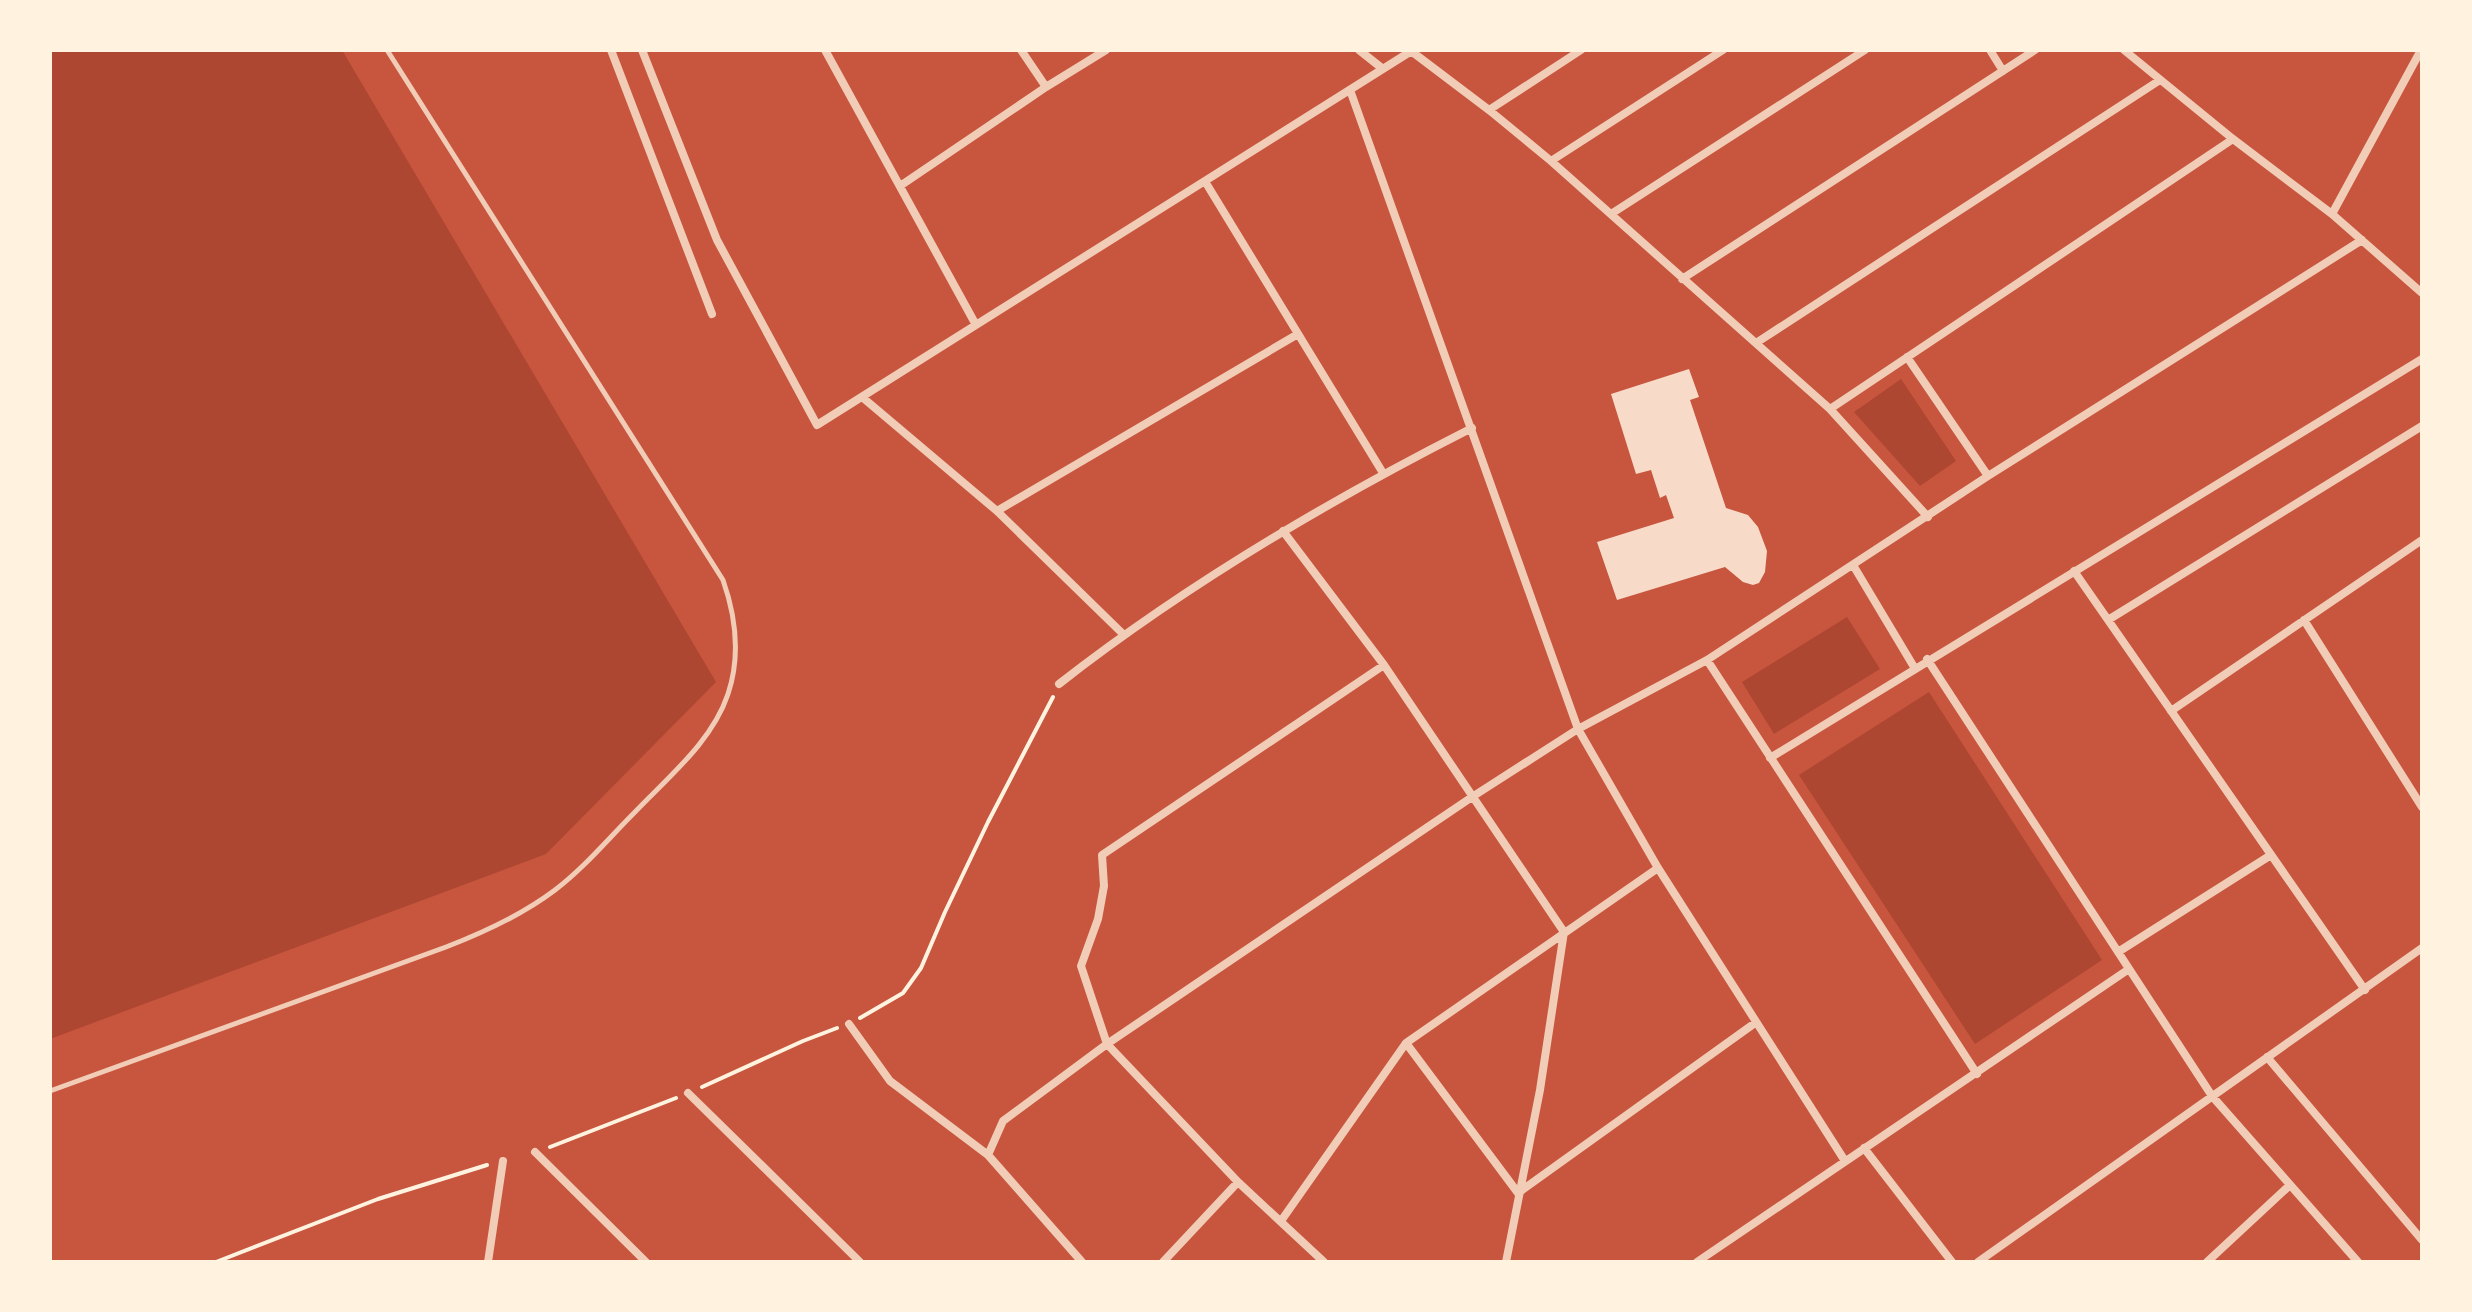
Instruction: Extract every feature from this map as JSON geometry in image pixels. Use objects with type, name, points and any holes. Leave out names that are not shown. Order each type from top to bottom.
[{"type":"street","points":[[611,50],[712,314]]},
{"type":"street","points":[[642,50],[717,240],[817,425],[1412,51],[1551,161],[1830,409],[1928,517]]},
{"type":"street","points":[[825,50],[976,325]]},
{"type":"street","points":[[1021,50],[1046,87]]},
{"type":"street","points":[[900,186],[1106,50]]},
{"type":"street","points":[[1359,50],[1383,69]]},
{"type":"street","points":[[1489,110],[1581,50]]},
{"type":"street","points":[[1551,161],[1723,50]]},
{"type":"street","points":[[1611,214],[1865,50]]},
{"type":"street","points":[[1990,50],[2003,71]]},
{"type":"street","points":[[1682,279],[2035,50]]},
{"type":"street","points":[[2332,214],[2421,50]]},
{"type":"street","points":[[2131,52],[2160,80],[2233,139],[2332,214],[2422,293]]},
{"type":"street","points":[[1756,343],[2160,80]]},
{"type":"street","points":[[1350,90],[1578,729],[1658,868],[1845,1161]]},
{"type":"street","points":[[1830,409],[2233,139]]},
{"type":"street","points":[[1206,183],[1383,473]]},
{"type":"street","points":[[988,1155],[1003,1121],[1107,1044],[1472,797],[1578,729],[1707,660],[1988,476],[2362,240]]},
{"type":"street","points":[[997,511],[1298,334]]},
{"type":"street","points":[[1907,357],[1988,476]]},
{"type":"street","points":[[1770,758],[1927,659],[2422,359]]},
{"type":"street","points":[[862,397],[997,511],[1123,634]]},
{"type":"street","points":[[2108,620],[2422,426]]},
{"type":"street","points":[[1059,684],[1123,634],[1283,531],[1383,473],[1472,428]]},
{"type":"street","points":[[1283,531],[1384,665],[1564,932],[1540,1090],[1506,1262]]},
{"type":"street","points":[[2171,711],[2422,540]]},
{"type":"street","points":[[1853,565],[1914,667]]},
{"type":"street","points":[[2074,571],[2365,990]]},
{"type":"street","points":[[2304,620],[2422,807]]},
{"type":"street","points":[[1927,659],[2212,1096],[2358,1262]]},
{"type":"street","points":[[1707,660],[1977,1074]]},
{"type":"street","points":[[1324,1262],[1238,1182],[1107,1044],[1081,966],[1098,919],[1104,886],[1102,855],[1384,665]]},
{"type":"street","points":[[2118,952],[2271,855]]},
{"type":"street","points":[[1281,1221],[1406,1043],[1658,868]]},
{"type":"street","points":[[1978,1262],[2421,952]]},
{"type":"street","points":[[1697,1262],[2129,969]]},
{"type":"street","points":[[1518,1193],[1755,1023]]},
{"type":"street","points":[[849,1024],[890,1081],[988,1155],[1082,1262]]},
{"type":"street","points":[[1406,1043],[1518,1193]]},
{"type":"street","points":[[2267,1057],[2422,1240]]},
{"type":"street","points":[[688,1093],[860,1262]]},
{"type":"street","points":[[1864,1148],[1952,1262]]},
{"type":"street","points":[[535,1152],[646,1262]]},
{"type":"street","points":[[488,1262],[503,1161]]},
{"type":"street","points":[[1163,1262],[1238,1182]]},
{"type":"street","points":[[2207,1262],[2290,1185]]},
{"type":"lane","points":[[50,1091],[446,947],[485,932],[521,913],[586,863],[686,758],[718,718],[728,693],[736,638],[733,608],[723,580],[387,50]]},
{"type":"path","points":[[535,1152],[594,1132],[849,1024],[903,993],[921,968],[975,848],[1059,684]]},
{"type":"path","points":[[216,1262],[378,1199],[503,1161]]},
{"type":"shaded area","points":[[50,50],[342,50],[716,682],[546,854],[50,1039]]},
{"type":"shaded area","points":[[1901,379],[1956,461],[1920,486],[1854,412]]},
{"type":"shaded area","points":[[1847,617],[1880,669],[1774,734],[1742,682]]},
{"type":"shaded area","points":[[1929,692],[2102,960],[1975,1044],[1799,775]]},
{"type":"building","points":[[1689,369],[1699,397],[1690,400],[1726,508],[1748,515],[1758,527],[1767,551],[1765,572],[1759,583],[1753,585],[1743,582],[1725,567],[1617,600],[1597,542],[1674,518],[1666,495],[1660,498],[1651,470],[1636,474],[1611,394]]}]
